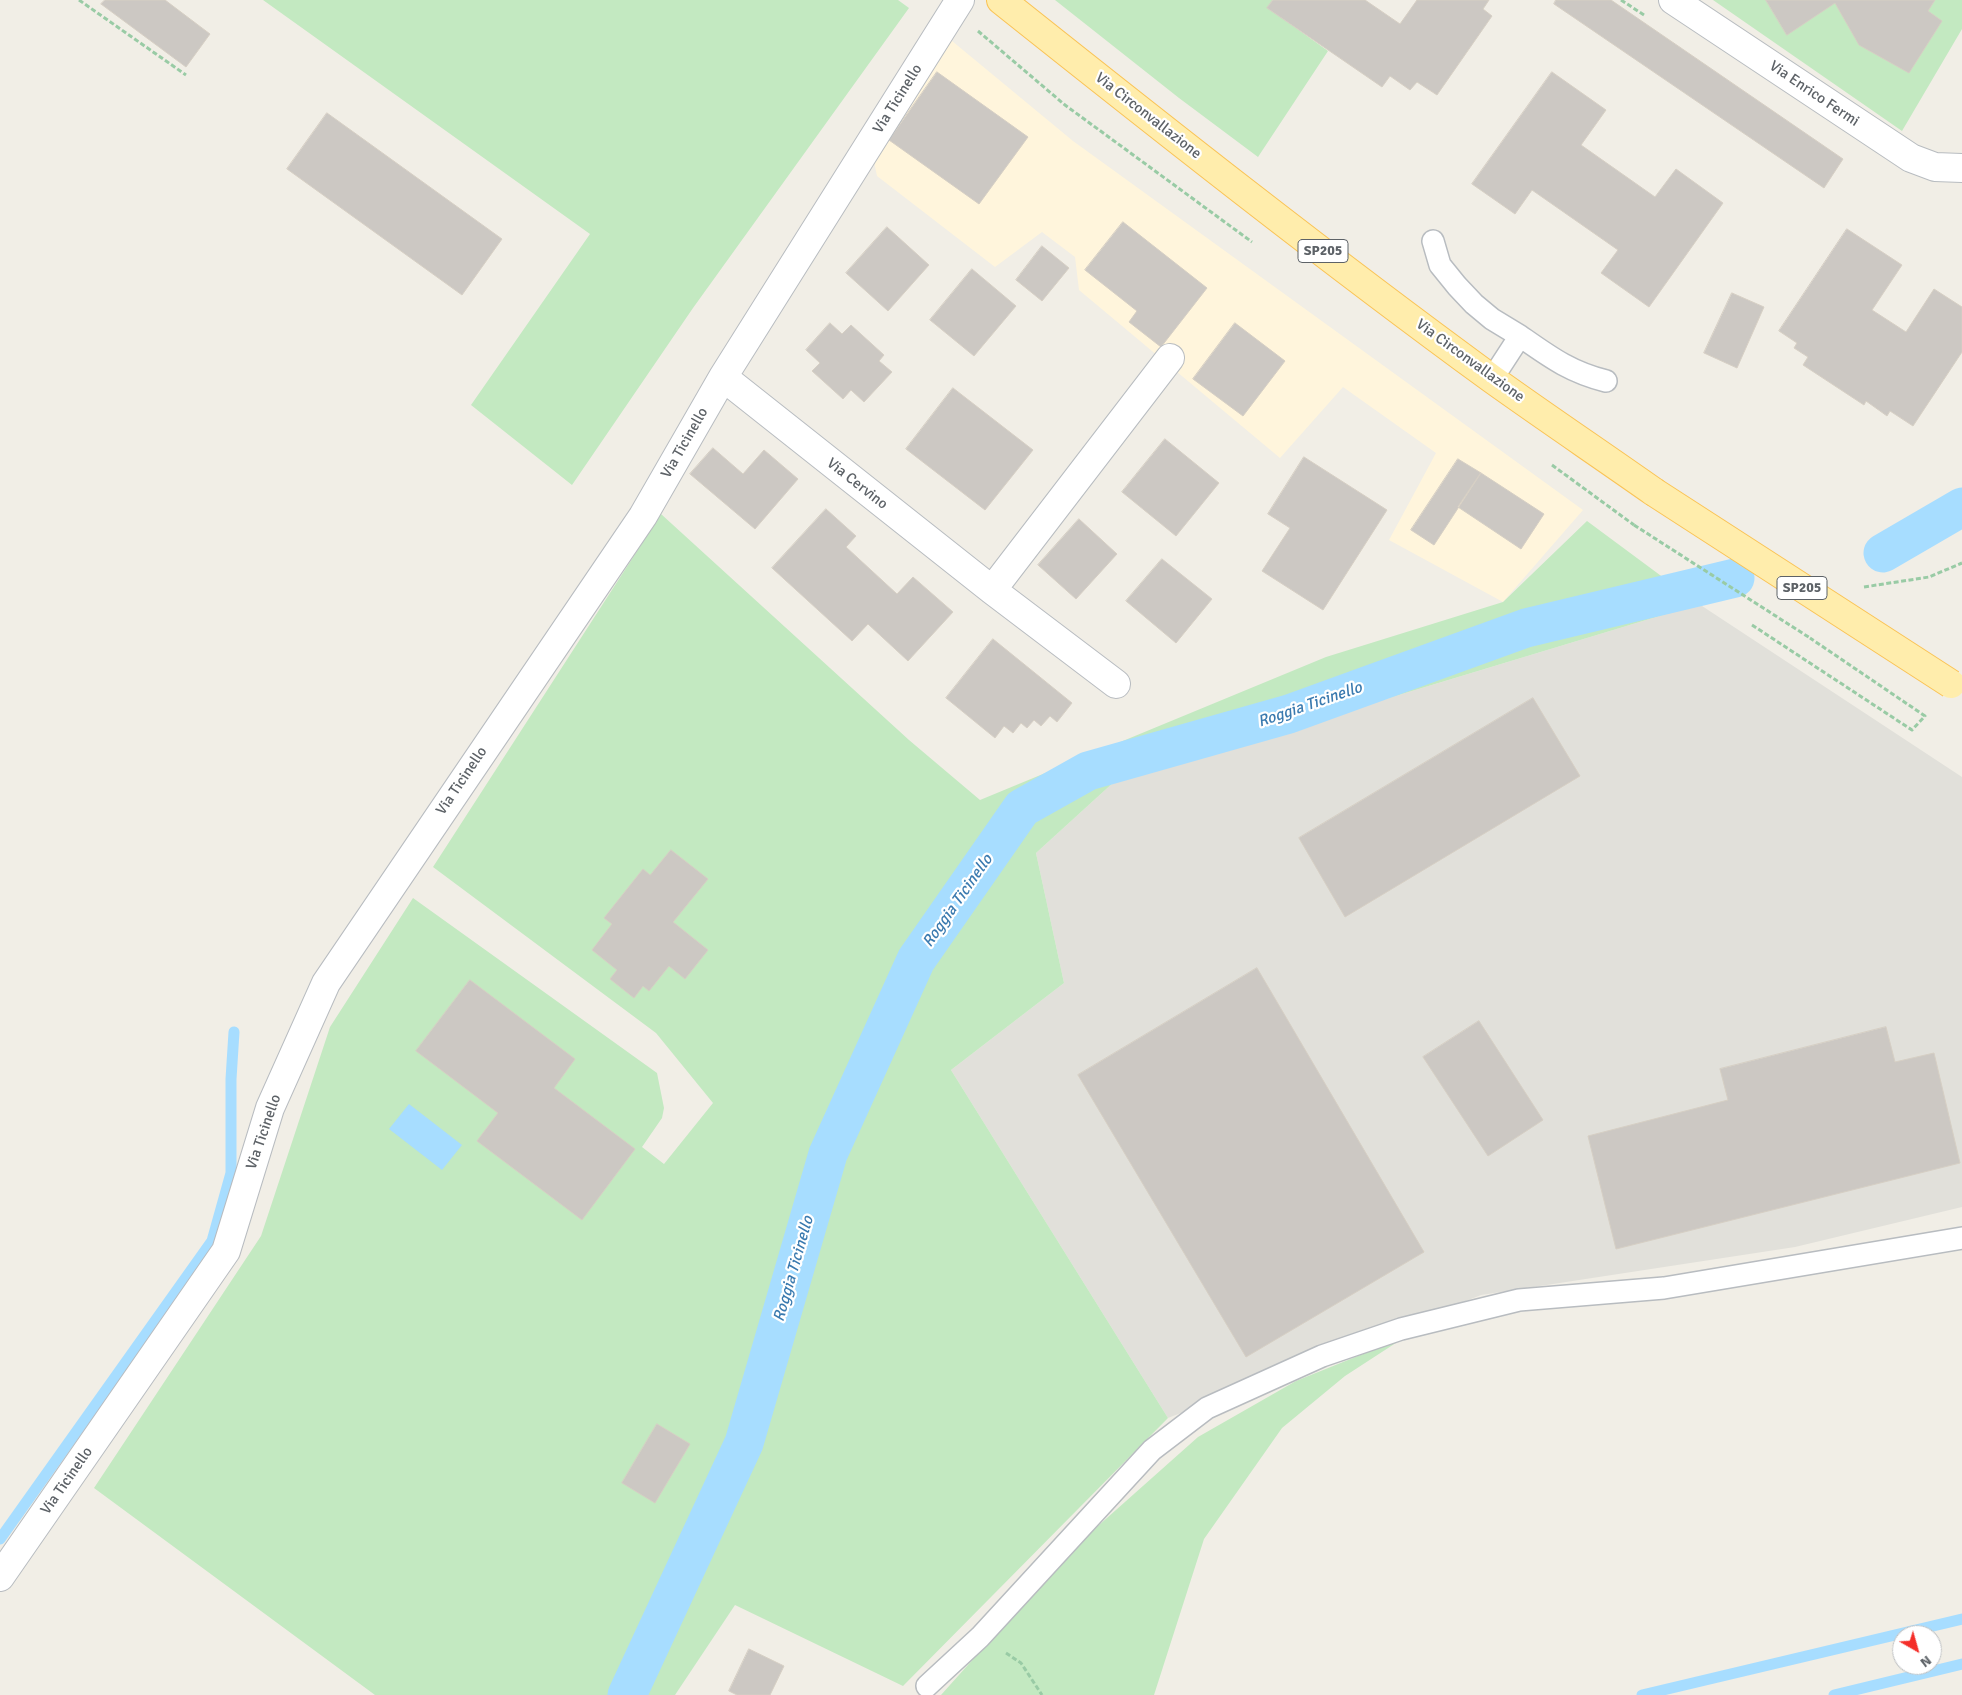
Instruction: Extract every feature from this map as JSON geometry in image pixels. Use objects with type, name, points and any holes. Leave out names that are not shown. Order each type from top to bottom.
[{"type":"main road","name":"Via Circonvallazione","points":[[1001,0],[1160,127],[1492,379],[1654,492],[1957,687]]},
{"type":"street","name":"Via Ticinello","points":[[0,1577],[226,1251],[270,1108],[326,983],[643,516],[723,377],[960,0]]},
{"type":"street","name":"Via Enrico Fermi","points":[[1674,0],[1911,158],[1935,168],[1962,168]]},
{"type":"street","points":[[992,590],[1170,358]]},
{"type":"street","name":"Via Cervino","points":[[723,377],[992,590],[1116,684]]},
{"type":"lane","points":[[1433,241],[1440,265],[1463,292],[1492,319],[1562,366],[1585,376],[1606,381]]},
{"type":"lane","points":[[1492,379],[1520,336]]},
{"type":"lane","points":[[927,1686],[980,1637],[1152,1450],[1207,1408],[1322,1356],[1401,1329],[1519,1300],[1664,1288],[1962,1238]]},
{"type":"path","points":[[79,0],[186,75]]},
{"type":"path","points":[[1634,525],[1810,638],[1925,716],[1912,730],[1752,625]]},
{"type":"path","points":[[1859,588],[1929,576],[1962,563]]},
{"type":"path","points":[[980,1637],[1021,1662],[1042,1695]]},
{"type":"shaded area","points":[[946,36],[1073,141],[1583,510],[1503,602],[1389,540],[1436,453],[1343,387],[1280,458],[1079,290],[1075,257],[1042,232],[995,267],[877,176],[872,152]]},
{"type":"shaded area","points":[[1699,604],[1962,777],[1962,1207],[1795,1247],[1481,1295],[1168,1418],[951,1070],[1064,983],[1036,853],[1115,781]]},
{"type":"green space","points":[[263,0],[898,0],[909,8],[693,308],[572,485],[471,405],[590,234]]},
{"type":"green space","points":[[1055,0],[1273,0],[1268,8],[1328,51],[1258,157],[1179,98]]},
{"type":"green space","points":[[1713,0],[1962,0],[1962,29],[1902,131]]},
{"type":"green space","points":[[661,514],[909,740],[980,800],[1326,657],[1503,602],[1587,521],[1699,604],[1115,781],[1036,853],[1064,983],[951,1070],[1168,1418],[903,1686],[735,1605],[675,1695],[375,1695],[94,1488],[261,1236],[330,1027],[413,898],[657,1073],[664,1108],[662,1118],[642,1147],[664,1164],[713,1103],[656,1033],[433,867]]},
{"type":"green space","points":[[1405,1337],[1345,1376],[1282,1428],[1204,1539],[1154,1695],[941,1695],[1071,1550],[1198,1437],[1296,1381]]},
{"type":"water","points":[[409,1104],[462,1145],[442,1170],[389,1129]]},
{"type":"building","points":[[105,0],[165,0],[210,34],[186,67],[101,4]]},
{"type":"building","points":[[1273,0],[1365,0],[1400,24],[1417,0],[1489,0],[1483,9],[1492,16],[1437,95],[1417,82],[1410,90],[1390,76],[1382,87],[1267,8]]},
{"type":"building","points":[[1556,0],[1611,0],[1843,159],[1824,188],[1554,4]]},
{"type":"building","points":[[1766,0],[1935,0],[1928,11],[1942,21],[1909,73],[1859,45],[1835,3],[1787,35]]},
{"type":"building","points":[[937,72],[1028,137],[979,204],[889,140]]},
{"type":"building","points":[[1552,72],[1606,110],[1581,145],[1655,197],[1676,169],[1723,203],[1649,307],[1601,273],[1618,250],[1532,190],[1515,214],[1472,184]]},
{"type":"building","points":[[327,113],[502,239],[462,295],[287,169]]},
{"type":"building","points":[[1123,222],[1207,288],[1161,347],[1129,322],[1137,311],[1085,270]]},
{"type":"building","points":[[887,227],[929,265],[888,311],[846,273]]},
{"type":"building","points":[[1847,229],[1902,265],[1872,310],[1906,332],[1934,289],[1962,307],[1962,352],[1913,426],[1890,411],[1887,416],[1866,401],[1864,405],[1803,365],[1808,357],[1794,348],[1797,343],[1779,331]]},
{"type":"building","points":[[1042,246],[1069,268],[1042,301],[1016,280]]},
{"type":"building","points":[[972,269],[1016,306],[974,356],[930,320]]},
{"type":"building","points":[[1732,293],[1764,307],[1737,368],[1704,353]]},
{"type":"building","points":[[830,323],[842,334],[851,325],[884,355],[879,361],[892,372],[864,402],[851,390],[843,399],[812,371],[820,363],[806,350]]},
{"type":"building","points":[[1235,323],[1285,361],[1243,416],[1193,379]]},
{"type":"building","points":[[953,388],[1033,450],[985,510],[906,449]]},
{"type":"building","points":[[1165,439],[1219,483],[1176,536],[1122,492]]},
{"type":"building","points":[[713,448],[743,474],[764,450],[798,479],[755,529],[690,474]]},
{"type":"building","points":[[1304,457],[1387,510],[1323,610],[1262,571],[1290,528],[1268,514]]},
{"type":"building","points":[[1458,459],[1481,473],[1434,545],[1411,530]]},
{"type":"building","points":[[1481,473],[1544,514],[1521,549],[1458,507]]},
{"type":"building","points":[[826,509],[856,536],[846,547],[897,594],[913,577],[953,612],[908,661],[868,624],[852,641],[772,568]]},
{"type":"building","points":[[1079,519],[1117,554],[1076,599],[1038,565]]},
{"type":"building","points":[[1162,559],[1212,599],[1176,643],[1126,601]]},
{"type":"building","points":[[993,639],[1072,703],[1057,722],[1050,716],[1041,726],[1034,720],[1027,728],[1021,723],[1013,733],[1004,726],[995,738],[946,698]]},
{"type":"building","points":[[1533,698],[1580,776],[1345,917],[1299,838]]},
{"type":"building","points":[[671,850],[708,879],[673,922],[708,950],[685,979],[669,966],[649,991],[643,986],[634,998],[610,979],[617,970],[592,950],[612,924],[604,918],[643,869],[650,875]]},
{"type":"building","points":[[1257,968],[1424,1252],[1246,1357],[1078,1075]]},
{"type":"building","points":[[470,980],[575,1059],[554,1088],[635,1149],[582,1220],[477,1141],[498,1113],[416,1051]]},
{"type":"building","points":[[1479,1021],[1543,1120],[1488,1156],[1423,1057]]},
{"type":"building","points":[[1886,1027],[1895,1062],[1934,1053],[1960,1163],[1616,1249],[1588,1136],[1728,1100],[1720,1069]]},
{"type":"building","points":[[657,1424],[690,1444],[655,1503],[622,1483]]},
{"type":"building","points":[[749,1649],[784,1666],[770,1695],[737,1695],[729,1691]]},
{"type":"waterway","name":"Roggia Ticinello","points":[[1883,553],[1962,507]]},
{"type":"waterway","name":"Roggia Ticinello","points":[[627,1695],[744,1443],[828,1154],[916,960],[1022,808],[1088,771],[1289,714],[1526,628],[1735,578]]},
{"type":"waterway","points":[[0,1539],[212,1241],[231,1173],[231,1079],[234,1032]]},
{"type":"waterway","points":[[1642,1695],[1962,1619]]},
{"type":"waterway","points":[[1834,1695],[1962,1664]]}]
